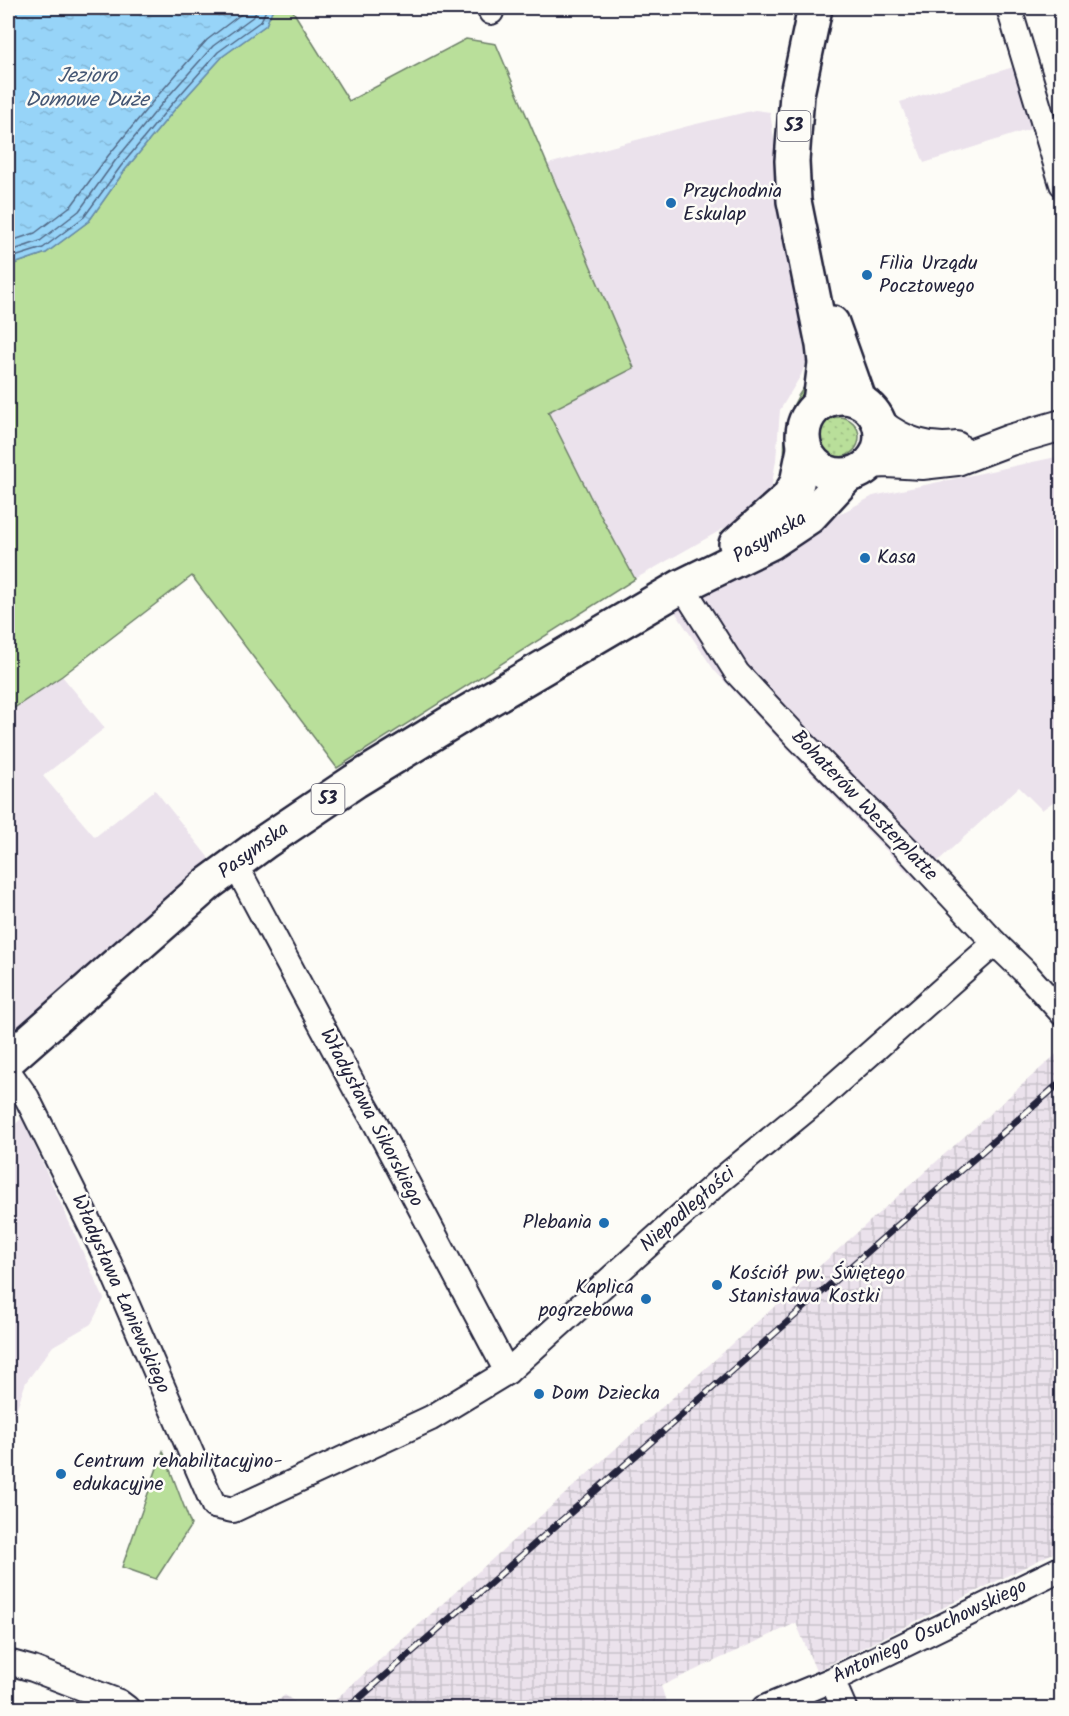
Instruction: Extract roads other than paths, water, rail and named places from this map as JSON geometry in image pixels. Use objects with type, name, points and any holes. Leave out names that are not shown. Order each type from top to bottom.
[{"type":"main road","name":"53","points":[[804,449],[803,439],[808,417],[820,402],[825,363],[794,201],[792,152],[797,94],[815,8]]},
{"type":"main road","name":"53","points":[[804,245],[859,399],[868,406],[881,425],[882,437],[877,450],[858,469]]},
{"type":"main road","points":[[820,402],[836,396],[859,399]]},
{"type":"main road","points":[[804,449],[811,461],[833,475],[858,469]]},
{"type":"main road","name":"Pasymska","points":[[682,586],[749,534],[788,498],[797,483],[804,449]]},
{"type":"main road","name":"Pasymska","points":[[8,1060],[139,944],[233,866],[355,781],[682,586],[770,543],[809,517],[858,469]]},
{"type":"street","points":[[1010,8],[1062,184]]},
{"type":"street","points":[[881,425],[893,435],[926,447],[945,448],[1010,440]]},
{"type":"street","points":[[858,469],[886,462],[921,464],[957,460],[1010,440],[1062,425]]},
{"type":"street","name":"Bohaterów Westerplatte","points":[[682,586],[737,673],[1062,1013]]},
{"type":"street","name":"Władysława Sikorskiego","points":[[233,866],[243,879],[376,1124],[507,1372]]},
{"type":"street","name":"Niepodległości","points":[[233,1510],[431,1418],[507,1372],[717,1183],[812,1105],[995,943]]},
{"type":"street","name":"Władysława Łaniewskiego","points":[[8,1071],[27,1098],[109,1263],[214,1506],[233,1510]]},
{"type":"street","name":"Antoniego Osuchowskiego","points":[[764,1708],[832,1680],[1062,1568]]},
{"type":"street","points":[[8,1662],[33,1669],[119,1702],[127,1708]]},
{"type":"street","points":[[832,1680],[844,1708]]},
{"type":"water","name":"Jezioro Domowe Duże","points":[[8,8],[273,8],[266,25],[223,56],[175,109],[125,170],[89,221],[46,253],[8,266]]},
{"type":"railway","points":[[348,1708],[1062,1081]]},
{"type":"place","name":"Przychodnia Eskulap","points":[[671,203]]},
{"type":"place","name":"Filia Urządu Pocztowego","points":[[867,275]]},
{"type":"place","name":"Kasa","points":[[865,558]]},
{"type":"place","name":"Plebania","points":[[604,1223]]},
{"type":"place","name":"Kościół pw. Świętego Stanisława Kostki","points":[[717,1285]]},
{"type":"place","name":"Kaplica pogrzebowa","points":[[646,1299]]},
{"type":"place","name":"Dom Dziecka","points":[[539,1394]]},
{"type":"place","name":"Centrum rehabilitacyjno- edukacyjne","points":[[61,1474]]}]
